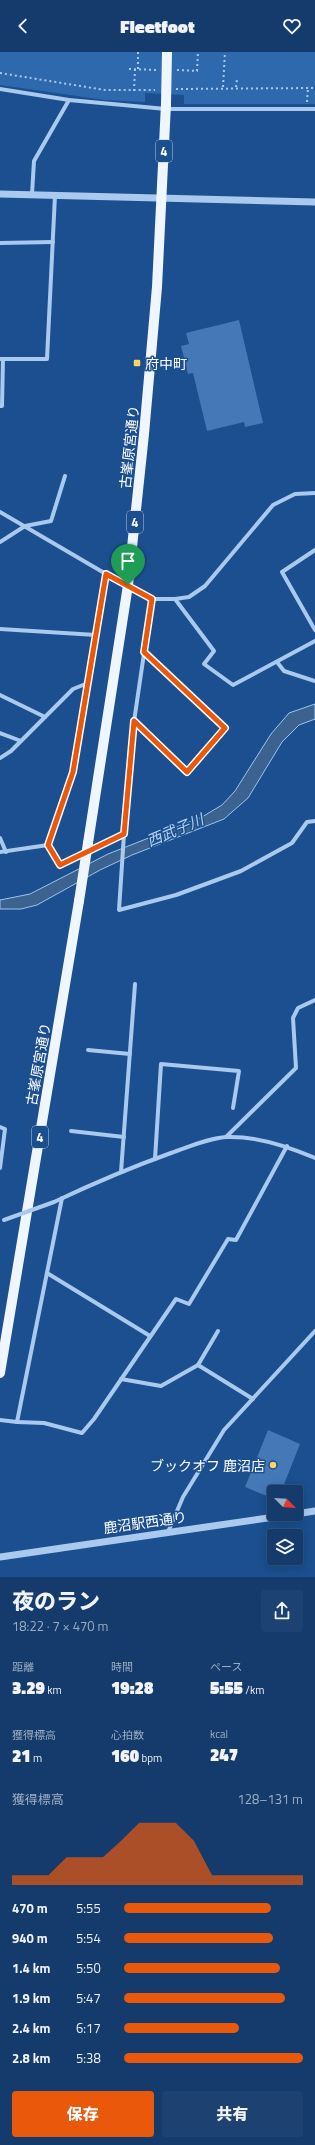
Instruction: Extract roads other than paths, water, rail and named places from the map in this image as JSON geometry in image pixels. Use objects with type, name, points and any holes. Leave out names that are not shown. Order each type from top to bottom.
[{"type":"main road","name":"古峯原宮通り","points":[[0,1373],[79,901],[128,585],[151,364],[162,198],[167,52]]},
{"type":"street","points":[[0,89],[69,100],[166,107],[315,109]]},
{"type":"street","points":[[32,194],[34,161],[69,100]]},
{"type":"street","points":[[0,194],[315,202]]},
{"type":"street","points":[[0,406],[2,406],[2,359],[47,359],[55,195]]},
{"type":"street","points":[[0,243],[53,242]]},
{"type":"street","points":[[0,542],[25,526],[51,521],[65,476]]},
{"type":"street","points":[[0,512],[152,599],[175,599],[189,597],[205,586],[273,505],[295,494],[315,494]]},
{"type":"street","points":[[315,550],[282,572],[315,630]]},
{"type":"street","points":[[106,574],[73,772],[48,845],[60,865],[124,834]]},
{"type":"street","points":[[152,599],[134,721],[119,910],[176,895],[242,871],[292,843],[307,822],[315,821]]},
{"type":"street","points":[[175,599],[214,651],[204,664],[233,685],[315,641]]},
{"type":"street","points":[[0,629],[96,635]]},
{"type":"street","points":[[134,721],[187,772],[225,728],[144,652]]},
{"type":"street","points":[[277,662],[284,671],[315,681]]},
{"type":"street","points":[[0,758],[12,751],[73,689],[88,683]]},
{"type":"street","points":[[0,696],[45,717]]},
{"type":"street","points":[[0,733],[21,741]]},
{"type":"street","points":[[0,838],[6,852]]},
{"type":"street","points":[[0,852],[48,845]]},
{"type":"street","points":[[121,1172],[135,984]]},
{"type":"street","points":[[226,1137],[296,1068],[293,1018],[298,1008],[315,1000]]},
{"type":"street","points":[[88,1050],[130,1054]]},
{"type":"street","points":[[155,1159],[161,1064],[239,1071],[233,1108]]},
{"type":"street","points":[[0,1127],[5,1129],[0,1168]]},
{"type":"street","points":[[71,1131],[124,1137]]},
{"type":"street","points":[[2,1221],[54,1202],[121,1172],[155,1159],[198,1143],[226,1137],[262,1141],[287,1146],[315,1158]]},
{"type":"street","points":[[0,1420],[44,1423],[82,1433],[176,1299],[189,1304],[228,1239],[236,1240],[287,1146]]},
{"type":"street","points":[[17,1422],[62,1198]]},
{"type":"street","points":[[47,1273],[150,1336]]},
{"type":"street","points":[[121,1379],[161,1386],[198,1366],[218,1331]]},
{"type":"street","points":[[168,1532],[183,1497],[224,1430],[315,1331]]},
{"type":"street","points":[[198,1366],[254,1399]]},
{"type":"street","name":"鹿沼駅西通り","points":[[303,1513],[315,1511]]},
{"type":"street","name":"鹿沼駅西通り","points":[[0,1557],[267,1518]]},
{"type":"water","name":"西武子川","points":[[315,704],[315,719],[299,725],[282,742],[248,798],[224,819],[132,855],[100,870],[37,905],[21,909],[0,909],[0,900],[30,894],[108,854],[202,817],[222,805],[235,791],[271,734],[289,713]]},
{"type":"place","name":"府中町","points":[[137,363]]},
{"type":"place","name":"ブックオフ 鹿沼店","points":[[273,1465]]}]
